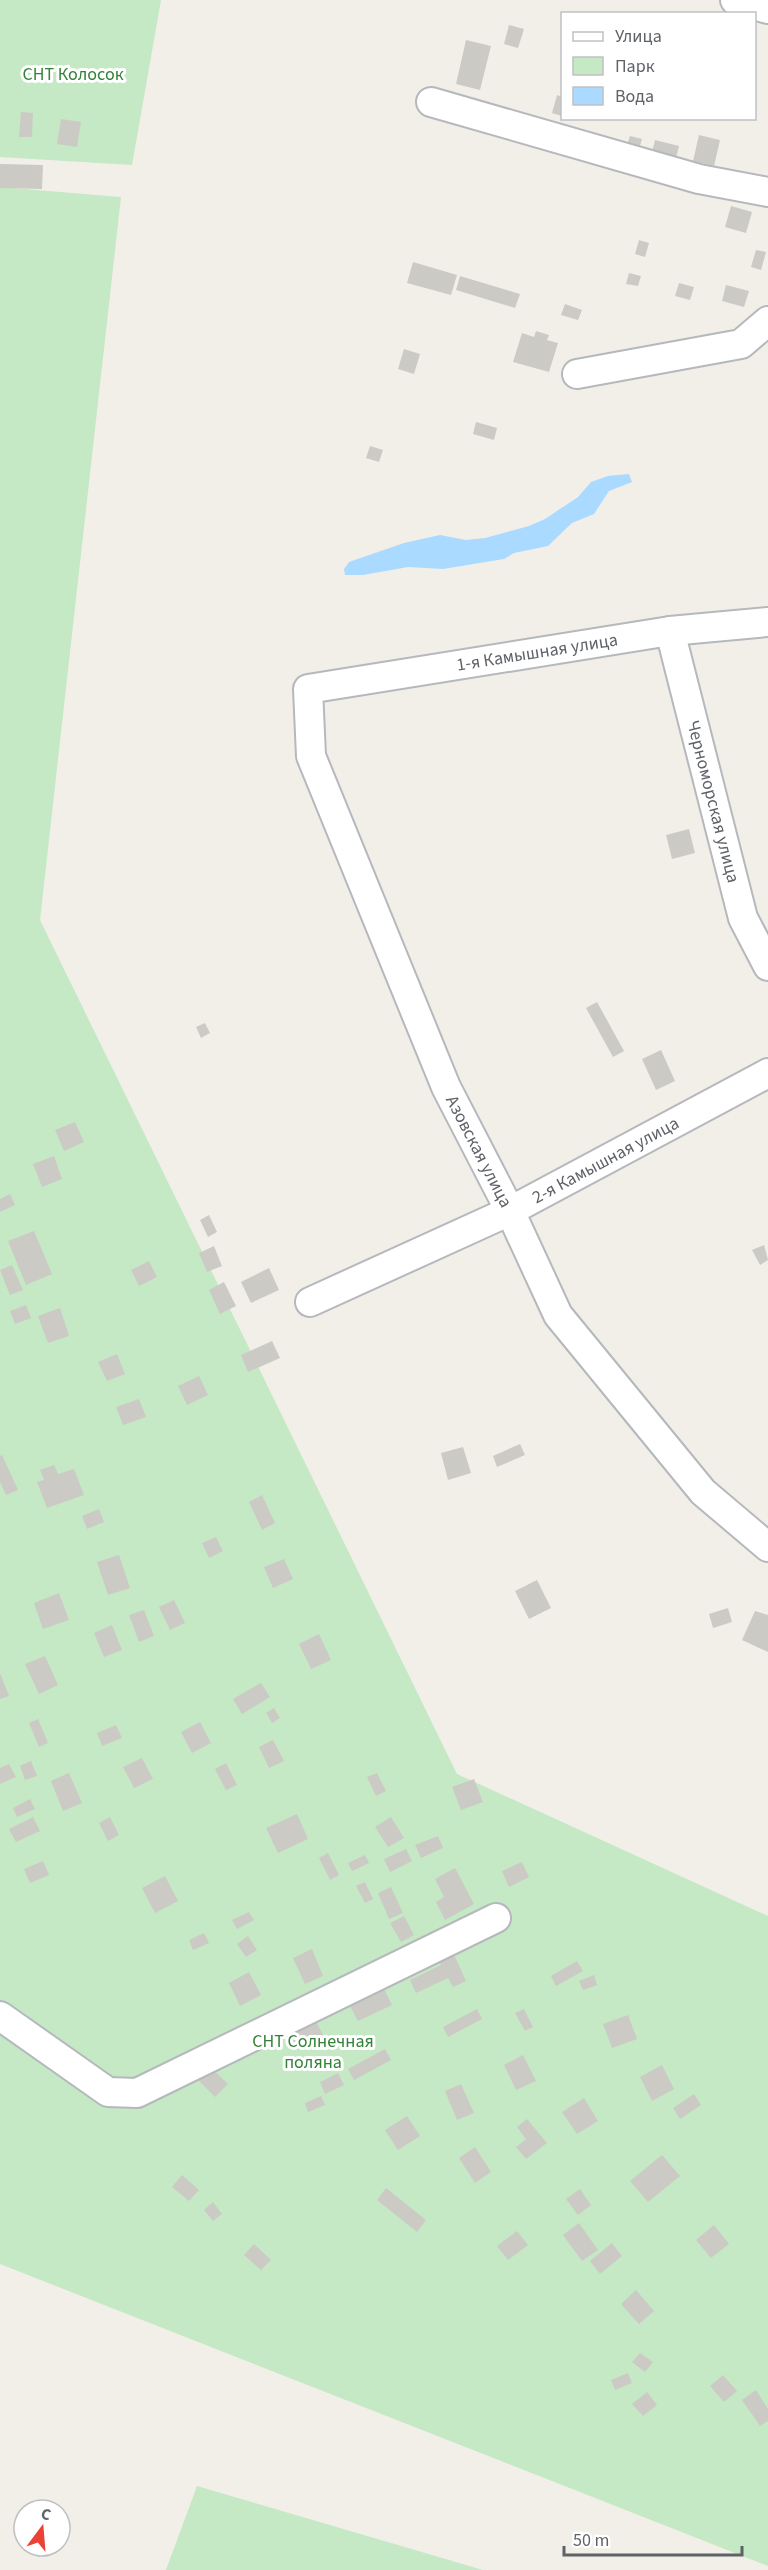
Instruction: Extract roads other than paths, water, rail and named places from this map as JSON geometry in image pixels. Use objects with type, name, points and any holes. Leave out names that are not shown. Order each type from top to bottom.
[{"type":"street","points":[[735,0],[768,9]]},
{"type":"street","points":[[431,102],[699,179],[768,192]]},
{"type":"street","points":[[577,374],[741,344],[768,321]]},
{"type":"street","name":"1-я Камышная улица","points":[[308,689],[670,631],[768,622]]},
{"type":"street","name":"Черноморская улица","points":[[670,631],[743,918],[768,966]]},
{"type":"street","name":"Азовская улица","points":[[308,689],[311,756],[446,1087],[510,1211],[558,1315],[703,1492],[768,1547]]},
{"type":"street","name":"2-я Камышная улица","points":[[310,1302],[510,1211],[768,1073]]},
{"type":"street","points":[[0,2016],[108,2092],[136,2093],[496,1918]]},
{"type":"water","points":[[629,474],[632,482],[609,491],[594,514],[572,523],[548,546],[514,553],[504,559],[443,569],[408,567],[363,575],[345,575],[344,569],[349,562],[404,543],[440,535],[466,540],[485,538],[529,526],[545,519],[578,497],[591,482],[608,476]]},
{"type":"park label","name":"СНТ Колосок","points":[[73,74]]},
{"type":"park label","name":"СНТ Солнечная поляна","points":[[313,2051]]}]
